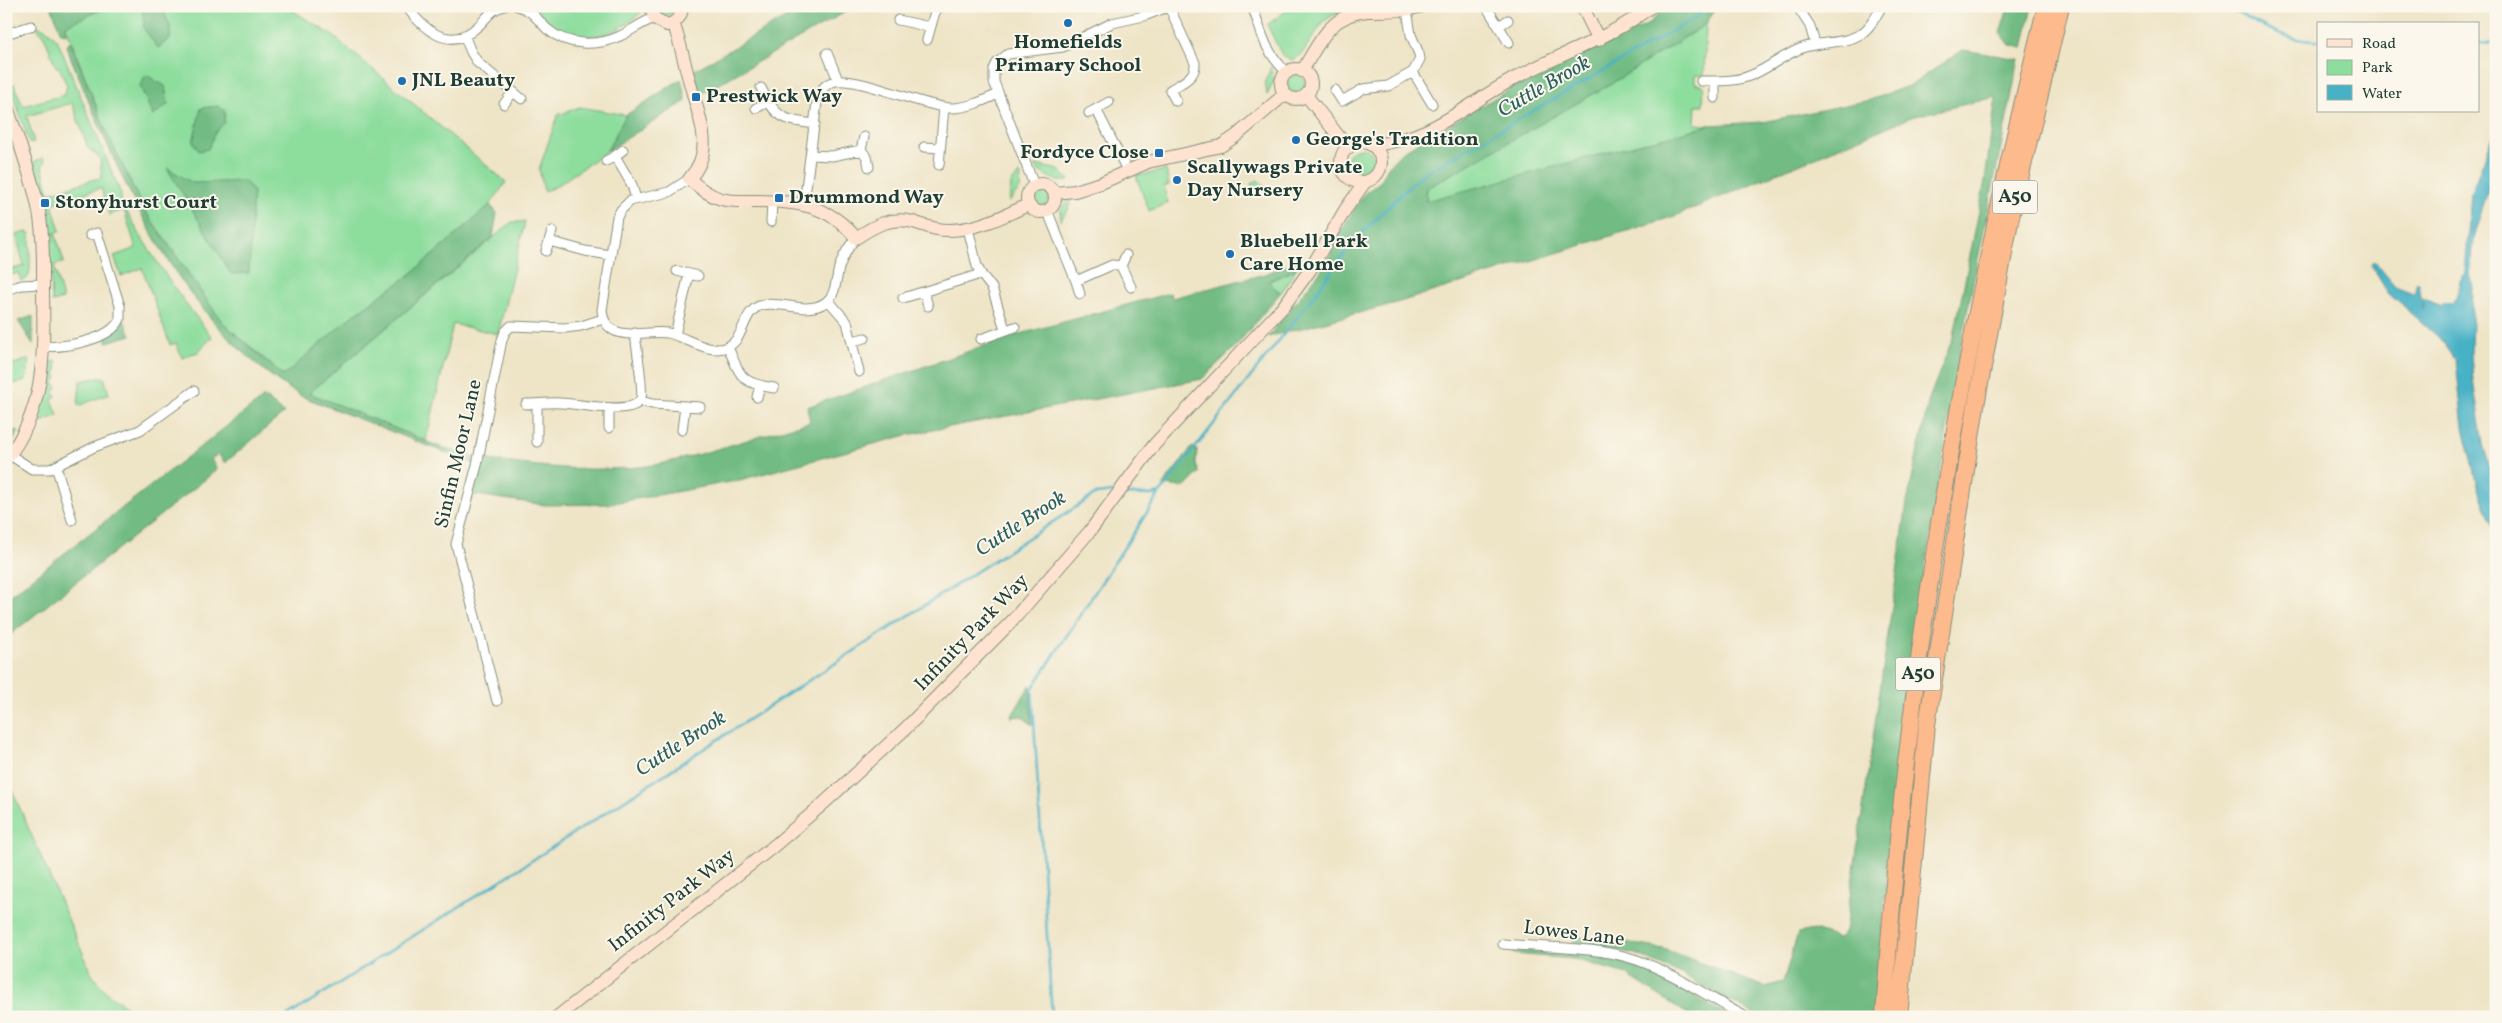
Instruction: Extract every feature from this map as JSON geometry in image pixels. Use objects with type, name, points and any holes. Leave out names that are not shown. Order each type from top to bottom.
[{"type":"highway","name":"A50","points":[[1884,1017],[1898,838],[1931,574],[1973,334],[2045,6]]},
{"type":"highway","name":"A50","points":[[1899,1017],[1927,725],[1949,571],[1985,353],[2010,221],[2061,6]]},
{"type":"highway","points":[[2052,43],[2065,6]]},
{"type":"street","points":[[406,6],[418,23],[431,33],[447,37],[464,34],[477,27],[491,11],[504,6]]},
{"type":"street","points":[[517,6],[527,9],[554,34],[580,43],[594,44],[612,39],[652,12],[662,24],[673,24],[680,16],[682,6]]},
{"type":"street","points":[[927,40],[930,27],[940,6]]},
{"type":"street","points":[[1252,6],[1260,36],[1268,50],[1287,73]]},
{"type":"street","points":[[1302,71],[1322,36],[1338,20],[1355,13],[1407,10],[1422,6]]},
{"type":"street","points":[[1486,6],[1509,44]]},
{"type":"street","points":[[1582,6],[1599,40]]},
{"type":"street","points":[[1404,140],[1381,163],[1376,175],[1365,182],[1355,181],[1346,175],[1341,160],[1348,148],[1358,143],[1371,145],[1404,140],[1442,123],[1534,68],[1599,40],[1652,6]]},
{"type":"street","points":[[1797,6],[1810,26],[1815,44]]},
{"type":"street","points":[[1701,81],[1734,80],[1753,75],[1793,51],[1815,44],[1839,42],[1862,33],[1882,6]]},
{"type":"street","points":[[1034,185],[994,82],[994,69],[997,63],[1008,54],[1063,47],[1112,23],[1144,16],[1170,7],[1194,58],[1196,69],[1190,77],[1170,90]]},
{"type":"street","points":[[1335,90],[1345,105],[1357,91],[1369,87],[1388,86],[1413,72],[1420,58],[1411,35],[1407,10]]},
{"type":"street","points":[[898,20],[930,27]]},
{"type":"street","points":[[1499,26],[1508,20]]},
{"type":"street","points":[[673,24],[683,53],[705,135],[701,161],[689,179],[669,192],[636,199],[625,205],[617,217],[602,310],[606,324],[617,331],[635,333],[657,332],[674,335],[716,349],[728,347],[739,337],[748,316],[757,307],[770,304],[809,308],[822,305],[832,294],[843,258],[856,238],[880,223],[898,220],[941,230],[968,228],[1028,204]]},
{"type":"street","points":[[6,34],[31,26]]},
{"type":"street","points":[[464,34],[478,64],[522,99]]},
{"type":"street","points":[[828,53],[838,80]]},
{"type":"street","points":[[1294,70],[1302,71],[1311,82],[1306,95],[1297,99],[1285,94],[1282,85],[1287,73],[1294,70]]},
{"type":"street","points":[[1413,72],[1432,104]]},
{"type":"street","points":[[804,204],[812,154],[817,102],[822,90],[831,82],[838,80],[851,81],[944,107],[970,106],[998,94]]},
{"type":"street","points":[[1166,80],[1176,101]]},
{"type":"street","points":[[1714,98],[1715,81]]},
{"type":"street","points":[[761,88],[768,102],[782,118],[815,124]]},
{"type":"street","points":[[504,104],[513,92]]},
{"type":"street","points":[[1054,193],[1075,191],[1101,183],[1127,170],[1160,158],[1221,146],[1236,136],[1285,94]]},
{"type":"street","points":[[1306,95],[1348,148]]},
{"type":"street","points":[[756,108],[768,102]]},
{"type":"street","points":[[1109,102],[1092,111],[1127,170]]},
{"type":"street","points":[[6,104],[37,201],[42,237],[44,346],[36,400],[25,429],[8,457],[35,470],[45,470],[94,447],[144,428],[194,391]]},
{"type":"street","points":[[940,165],[944,107]]},
{"type":"street","points":[[861,150],[864,137]]},
{"type":"street","points":[[1371,145],[1379,152],[1381,163]]},
{"type":"street","points":[[924,147],[940,148]]},
{"type":"street","points":[[606,161],[623,150]]},
{"type":"street","points":[[812,154],[832,156],[861,150]]},
{"type":"street","points":[[861,150],[867,157],[869,167]]},
{"type":"street","points":[[615,156],[632,185],[636,199]]},
{"type":"street","name":"Infinity Park Way","points":[[1345,210],[1348,188],[1346,175]]},
{"type":"street","points":[[689,179],[704,192],[724,200],[804,204],[820,209],[835,217],[856,238]]},
{"type":"street","name":"Infinity Park Way","points":[[557,1017],[774,846],[905,729],[1012,620],[1090,531],[1130,477],[1187,407],[1242,352],[1283,307],[1314,263],[1345,210],[1365,182]]},
{"type":"street","points":[[1034,185],[1050,186],[1054,193],[1054,201],[1047,210],[1035,211],[1028,204],[1027,193],[1034,185]]},
{"type":"street","points":[[772,202],[772,222]]},
{"type":"street","points":[[1047,210],[1080,294]]},
{"type":"street","points":[[968,228],[981,274],[992,288],[1005,329]]},
{"type":"street","points":[[546,252],[552,231]]},
{"type":"street","points":[[44,346],[65,347],[110,332],[120,319],[120,306],[97,233],[90,235]]},
{"type":"street","points":[[549,241],[585,251],[610,255]]},
{"type":"street","points":[[1126,255],[1121,266],[1131,287]]},
{"type":"street","points":[[1076,281],[1112,265],[1121,266]]},
{"type":"street","points":[[674,335],[693,275],[677,272]]},
{"type":"street","points":[[903,298],[981,274]]},
{"type":"street","points":[[6,290],[22,285],[43,284]]},
{"type":"street","points":[[924,292],[928,306]]},
{"type":"street","points":[[828,300],[847,322],[859,372]]},
{"type":"street","name":"Sinfin Moor Lane","points":[[497,701],[456,544],[477,465],[505,332],[516,325],[565,328],[581,326],[603,318]]},
{"type":"street","points":[[981,339],[1015,327]]},
{"type":"street","points":[[635,333],[641,401]]},
{"type":"street","points":[[852,341],[865,338]]},
{"type":"street","points":[[728,347],[743,378],[760,386],[774,388]]},
{"type":"street","points":[[757,397],[760,386]]},
{"type":"street","points":[[526,404],[575,404],[609,408],[632,407],[641,401],[652,404],[700,407]]},
{"type":"street","points":[[537,404],[537,442]]},
{"type":"street","points":[[682,430],[685,406]]},
{"type":"street","points":[[609,408],[609,428]]},
{"type":"street","points":[[56,466],[72,520]]},
{"type":"street","name":"Lowes Lane","points":[[1503,944],[1604,952],[1635,960],[1657,968],[1746,1017]]},
{"type":"green space","points":[[51,6],[109,6],[65,26],[67,34],[61,33]]},
{"type":"green space","points":[[58,6],[285,6],[332,35],[506,182],[490,205],[411,274],[352,316],[284,376],[222,322],[143,208],[105,129]]},
{"type":"green space","points":[[142,6],[163,9],[171,29],[170,39],[158,48],[144,29]]},
{"type":"green space","points":[[536,6],[640,6],[641,12],[616,30],[601,35],[586,36],[571,35],[557,29],[545,20]]},
{"type":"green space","points":[[660,6],[674,6],[674,12],[665,16],[661,13]]},
{"type":"green space","points":[[806,6],[856,6],[701,94],[693,71]]},
{"type":"green space","points":[[1293,6],[1348,6],[1324,21],[1301,55],[1292,60],[1282,55],[1267,25]]},
{"type":"green space","points":[[1666,6],[1717,6],[1706,24],[1609,85],[1427,188],[1426,201],[1710,125],[1763,122],[1870,100],[1911,85],[1963,50],[2019,59],[1962,337],[1915,630],[1895,792],[1874,1017],[1759,1017],[1681,974],[1636,954],[1575,943],[1573,940],[1576,937],[1609,940],[1664,949],[1765,987],[1783,982],[1798,933],[1813,930],[1838,938],[1845,932],[1907,503],[1929,399],[1954,335],[1985,181],[1996,97],[1911,117],[1675,216],[1396,303],[1268,337],[1327,263],[1338,236],[1364,194],[1381,181],[1388,167],[1402,152],[1517,85],[1649,24]]},
{"type":"green space","points":[[2009,6],[2032,6],[2023,48],[2010,45],[2000,32]]},
{"type":"green space","points":[[1706,24],[1704,76],[1695,75],[1695,83],[1704,86],[1703,105],[1696,105],[1695,124],[1710,125],[1426,202],[1427,188],[1609,85]]},
{"type":"green space","points":[[37,26],[46,29],[57,39],[121,194],[121,201],[141,237],[163,271],[212,337],[197,353],[189,354],[189,356],[182,358],[176,343],[170,345],[142,268],[121,276],[114,256],[136,248],[124,210],[109,215],[101,188],[52,204],[60,231],[55,233],[64,262],[54,266],[63,299],[52,302],[48,207],[45,192],[33,166],[35,161],[44,158],[45,163],[42,166],[49,193],[102,177],[100,158],[88,148],[72,103],[27,116],[34,142],[30,144],[10,86],[14,84],[23,106],[64,95],[67,86],[59,67],[56,67],[43,33],[39,32]]},
{"type":"green space","points":[[70,41],[105,129],[143,208],[222,322],[283,376],[352,316],[411,274],[490,205],[497,213],[493,237],[309,393],[435,445],[473,457],[474,464],[301,396],[257,364],[219,327],[185,286],[156,241],[130,193],[107,144],[66,46]]},
{"type":"green space","points":[[1271,67],[1274,81],[1267,95],[1265,81]]},
{"type":"green space","points":[[146,75],[165,86],[168,104],[153,116],[140,86]]},
{"type":"green space","points":[[1296,75],[1302,78],[1305,84],[1302,90],[1296,93],[1290,90],[1287,84],[1290,78]]},
{"type":"green space","points":[[681,79],[686,101],[607,151],[626,115]]},
{"type":"green space","points":[[218,106],[225,111],[224,123],[215,133],[208,149],[199,151],[193,142],[201,108]]},
{"type":"green space","points":[[580,107],[626,115],[607,151],[555,187],[544,191],[539,169],[558,115]]},
{"type":"green space","points":[[1361,148],[1371,152],[1375,162],[1371,172],[1361,176],[1351,172],[1347,162],[1351,152]]},
{"type":"green space","points":[[1036,165],[1059,170],[1069,180],[1060,181],[1050,178],[1034,167]]},
{"type":"green space","points":[[167,168],[193,183],[245,181],[253,191],[249,273],[231,274]]},
{"type":"green space","points":[[1166,170],[1169,185],[1164,187],[1168,203],[1149,211],[1136,176]]},
{"type":"green space","points":[[1019,174],[1021,175],[1020,189],[1009,202],[1011,183]]},
{"type":"green space","points":[[1258,180],[1267,190],[1258,193],[1251,184]]},
{"type":"green space","points":[[1040,189],[1046,192],[1049,198],[1046,204],[1040,207],[1034,204],[1031,198],[1034,192]]},
{"type":"green space","points":[[1071,198],[1068,210],[1060,221],[1061,209]]},
{"type":"green space","points":[[512,222],[525,222],[498,334],[453,324],[426,441],[309,393]]},
{"type":"green space","points":[[26,232],[30,233],[30,271],[27,279],[21,281],[18,273],[6,277],[6,271],[24,266],[16,235]]},
{"type":"green space","points":[[1303,259],[1296,269],[1268,281],[1280,293],[1235,347],[1202,379],[907,435],[736,481],[608,504],[545,505],[469,494],[482,459],[549,467],[620,469],[642,467],[682,459],[810,422],[807,407],[1013,336],[1170,293],[1172,298],[1265,274]]},
{"type":"green space","points":[[1296,269],[1281,293],[1268,282]]},
{"type":"green space","points":[[33,316],[33,344],[18,321]]},
{"type":"green space","points":[[124,320],[131,335],[107,342],[106,336],[113,334]]},
{"type":"green space","points":[[6,355],[14,364],[30,359],[26,381],[14,384],[11,374],[6,375]]},
{"type":"green space","points":[[56,361],[57,371],[55,372],[57,379],[54,381],[57,389],[53,390],[56,397],[52,399],[58,415],[34,425],[42,400],[48,364]]},
{"type":"green space","points":[[104,377],[109,394],[78,406],[80,381]]},
{"type":"green space","points":[[264,397],[284,413],[225,463],[218,454],[211,459],[217,469],[6,638],[6,599]]},
{"type":"green space","points":[[6,431],[19,431],[6,451]]},
{"type":"green space","points":[[1192,447],[1197,450],[1196,464],[1199,473],[1185,487],[1163,485]]},
{"type":"green space","points":[[1030,685],[1032,725],[1022,716],[1011,717]]},
{"type":"green space","points":[[6,781],[11,788],[93,976],[107,993],[128,1008],[128,1017],[6,1017]]},
{"type":"green space","points":[[1516,949],[1614,958],[1656,974],[1730,1017],[1692,1017],[1626,974],[1574,959],[1515,954],[1511,951]]},
{"type":"water","points":[[2496,129],[2496,166],[2475,231],[2470,276],[2473,284],[2471,353],[2473,380],[2483,444],[2496,490],[2496,535],[2478,489],[2463,428],[2456,361],[2444,343],[2388,293],[2371,265],[2373,262],[2376,263],[2395,286],[2416,294],[2416,283],[2419,283],[2423,309],[2423,298],[2441,306],[2443,303],[2453,303],[2462,276],[2465,275],[2471,192]]},
{"type":"waterway","name":"Cuttle Brook","points":[[1123,494],[1151,495],[1160,493],[1313,297],[1340,259],[1360,235],[1420,176],[1697,17],[1703,6]]},
{"type":"waterway","name":"Cuttle Brook","points":[[2224,6],[2281,34],[2293,38],[2317,41]]},
{"type":"waterway","name":"Cuttle Brook","points":[[2480,43],[2496,44]]},
{"type":"waterway","name":"Cuttle Brook","points":[[286,1017],[528,863],[1096,494],[1113,492]]},
{"type":"waterway","points":[[1052,1017],[1032,689],[1159,494]]},
{"type":"place","name":"Homefields Primary School","points":[[1068,23]]},
{"type":"place","name":"JNL Beauty","points":[[402,81]]},
{"type":"place","name":"Prestwick Way","points":[[696,97]]},
{"type":"place","name":"George's Tradition","points":[[1296,140]]},
{"type":"place","name":"Fordyce Close","points":[[1159,153]]},
{"type":"place","name":"Scallywags Private Day Nursery","points":[[1177,180]]},
{"type":"place","name":"Drummond Way","points":[[779,198]]},
{"type":"place","name":"Stonyhurst Court","points":[[45,203]]},
{"type":"place","name":"Bluebell Park Care Home","points":[[1230,254]]}]
